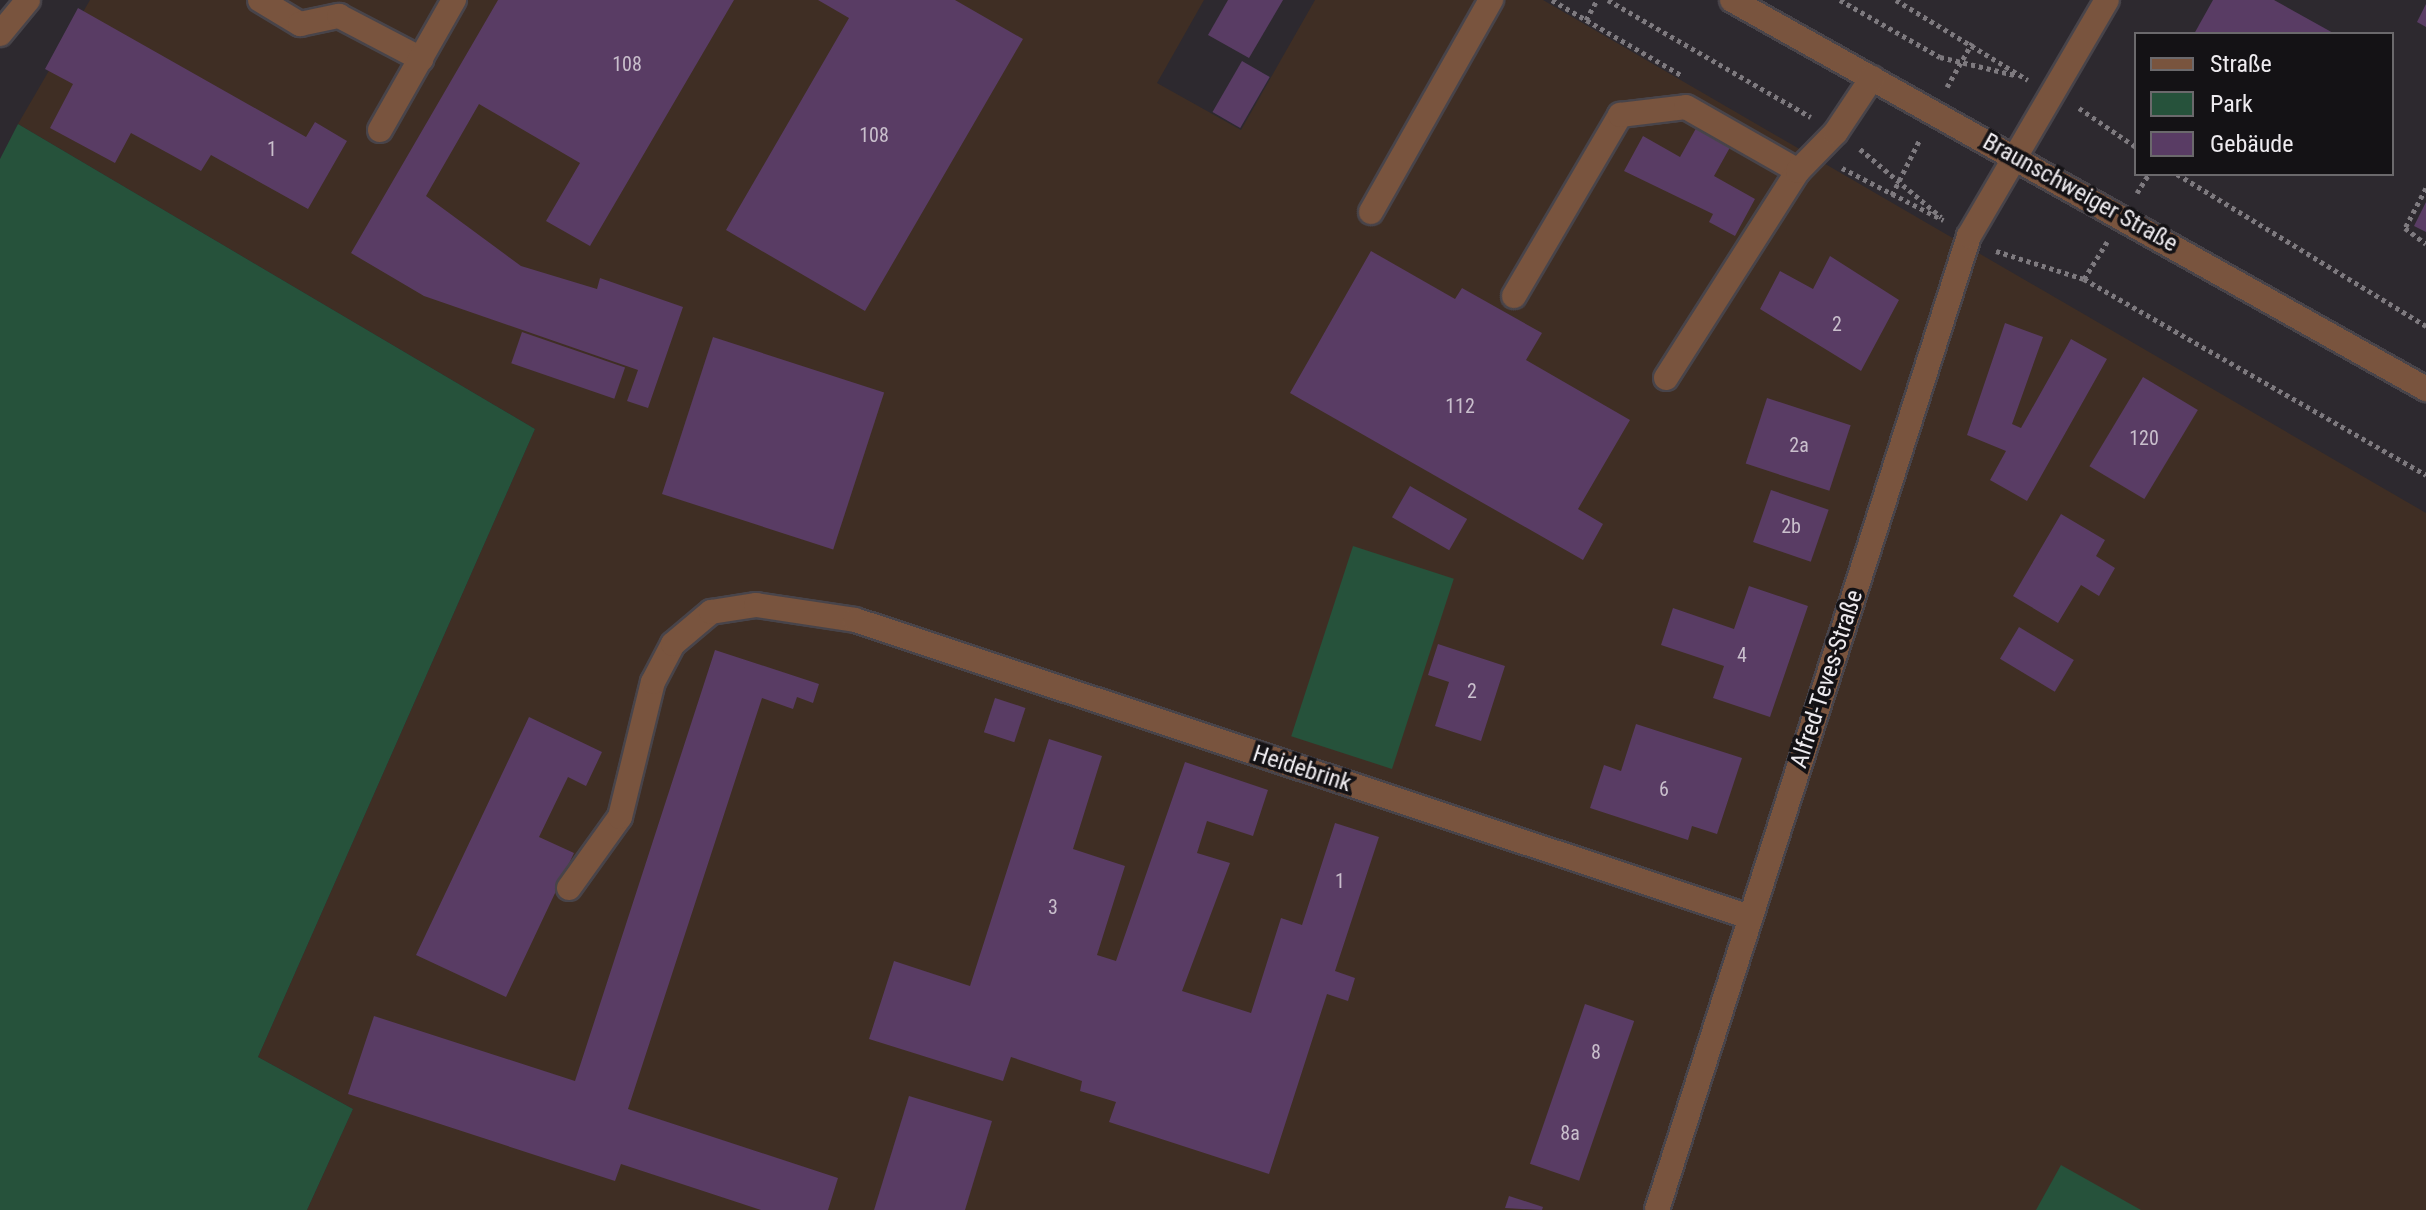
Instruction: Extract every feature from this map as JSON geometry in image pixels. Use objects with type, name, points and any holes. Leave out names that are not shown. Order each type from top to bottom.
[{"type":"street","points":[[0,34],[28,0]]},
{"type":"street","points":[[260,0],[300,24],[339,16],[421,59]]},
{"type":"street","points":[[380,130],[454,0]]},
{"type":"street","points":[[1371,212],[1491,0]]},
{"type":"street","name":"Braunschweiger Straße","points":[[1732,0],[2426,389]]},
{"type":"street","name":"Alfred-Teves-Straße","points":[[1657,1210],[1969,236],[2019,159],[2107,0]]},
{"type":"street","points":[[1666,378],[1798,171],[1836,132],[1872,78]]},
{"type":"street","points":[[1514,296],[1607,128],[1640,109],[1686,107],[1798,171]]},
{"type":"street","name":"Heidebrink","points":[[569,888],[620,817],[653,682],[673,644],[711,612],[756,605],[855,620],[1750,917]]},
{"type":"path","points":[[1586,20],[1597,0]]},
{"type":"path","points":[[1608,0],[1836,132],[1899,177],[1944,221],[1869,184]]},
{"type":"path","points":[[1840,0],[1959,63],[2020,76],[1972,43],[1896,0]]},
{"type":"path","points":[[1959,63],[1972,43]]},
{"type":"path","points":[[2080,108],[2134,146]]},
{"type":"path","points":[[2180,176],[2426,326]]},
{"type":"path","points":[[1892,195],[1899,177]]},
{"type":"path","points":[[2426,188],[2405,228],[2426,244]]},
{"type":"path","points":[[1992,251],[2024,254],[2084,279],[2426,475]]},
{"type":"shaded area","points":[[90,0],[1204,0],[1157,83],[1241,130],[1315,0],[1543,0],[2426,513],[2426,1210],[307,1210],[353,1109],[258,1057],[535,429],[18,124]]},
{"type":"green space","points":[[18,124],[535,429],[258,1057],[353,1109],[307,1210],[0,1210],[0,159]]},
{"type":"green space","points":[[1353,546],[1454,579],[1392,769],[1291,736]]},
{"type":"green space","points":[[2061,1165],[2141,1210],[2036,1210]]},
{"type":"building","points":[[498,0],[734,0],[590,246],[546,221],[580,163],[479,104],[426,196],[521,266],[597,289],[600,278],[683,307],[648,408],[627,401],[638,370],[424,296],[351,253]]},
{"type":"building","points":[[818,0],[955,0],[1023,39],[865,311],[726,230],[849,18]]},
{"type":"building","points":[[1228,0],[1283,0],[1249,58],[1208,35]]},
{"type":"building","points":[[2213,0],[2274,0],[2331,32],[2195,32]]},
{"type":"building","points":[[2426,4],[2426,27],[2417,22]]},
{"type":"building","points":[[78,8],[306,137],[315,122],[347,141],[308,209],[211,155],[201,171],[131,133],[115,163],[50,128],[73,84],[45,69]]},
{"type":"building","points":[[1242,61],[1270,77],[1240,128],[1212,112]]},
{"type":"building","points":[[1699,123],[1733,142],[1714,176],[1755,199],[1735,236],[1709,222],[1713,214],[1624,171],[1643,136],[1680,157]]},
{"type":"building","points":[[2426,202],[2426,232],[2414,226]]},
{"type":"building","points":[[1371,251],[1455,299],[1462,288],[1542,333],[1526,360],[1630,420],[1578,509],[1603,524],[1583,560],[1290,393]]},
{"type":"building","points":[[1830,256],[1899,300],[1861,371],[1760,309],[1780,271],[1813,289]]},
{"type":"building","points":[[2005,323],[2043,337],[2012,424],[2021,428],[2071,339],[2107,359],[2027,501],[1990,480],[2006,451],[1967,435]]},
{"type":"building","points":[[522,332],[625,367],[614,399],[511,363]]},
{"type":"building","points":[[713,337],[884,393],[833,550],[662,494]]},
{"type":"building","points":[[2143,377],[2198,410],[2144,499],[2089,466]]},
{"type":"building","points":[[1767,398],[1851,425],[1829,491],[1746,464]]},
{"type":"building","points":[[1410,486],[1467,519],[1449,550],[1392,517]]},
{"type":"building","points":[[1771,490],[1829,510],[1811,562],[1753,542]]},
{"type":"building","points":[[2061,514],[2105,540],[2096,556],[2115,568],[2099,596],[2081,585],[2058,623],[2013,596]]},
{"type":"building","points":[[1749,586],[1808,606],[1770,717],[1713,698],[1724,666],[1661,645],[1673,608],[1734,629]]},
{"type":"building","points":[[2019,627],[2074,660],[2055,692],[2000,659]]},
{"type":"building","points":[[1438,644],[1505,666],[1481,741],[1435,726],[1449,682],[1428,675]]},
{"type":"building","points":[[715,650],[819,684],[813,703],[797,697],[793,709],[762,698],[628,1109],[838,1178],[828,1210],[761,1210],[621,1164],[615,1181],[348,1094],[374,1016],[575,1081]]},
{"type":"building","points":[[995,698],[1025,708],[1014,742],[984,732]]},
{"type":"building","points":[[529,717],[602,752],[586,786],[568,777],[539,837],[574,853],[506,997],[416,955]]},
{"type":"building","points":[[1636,724],[1742,758],[1717,834],[1692,826],[1688,840],[1590,808],[1604,765],[1621,771]]},
{"type":"building","points":[[1049,739],[1102,756],[1073,849],[1125,866],[1097,955],[1116,961],[1185,762],[1268,790],[1253,836],[1207,821],[1197,853],[1230,863],[1182,991],[1251,1013],[1281,918],[1302,925],[1335,823],[1379,837],[1335,971],[1355,978],[1348,1001],[1327,994],[1269,1174],[1109,1122],[1116,1102],[1080,1091],[1082,1081],[1011,1057],[1003,1081],[869,1039],[894,961],[970,986]]},
{"type":"building","points":[[1585,1004],[1634,1021],[1579,1181],[1530,1164]]},
{"type":"building","points":[[909,1096],[992,1121],[965,1210],[874,1210]]},
{"type":"building","points":[[1509,1196],[1543,1207],[1542,1210],[1505,1208]]}]
